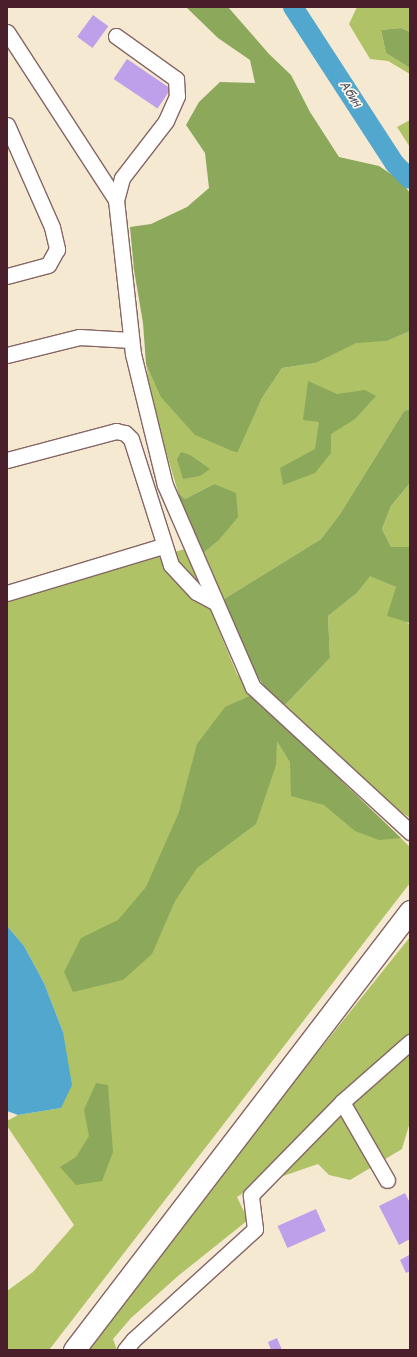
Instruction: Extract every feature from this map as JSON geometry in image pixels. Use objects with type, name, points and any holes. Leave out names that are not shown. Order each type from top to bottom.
[{"type":"highway","points":[[74,1350],[410,911]]},
{"type":"street","points":[[7,32],[116,200]]},
{"type":"street","points":[[116,36],[176,79],[178,96],[166,121],[122,178],[116,200],[131,340],[165,485],[253,687],[410,832]]},
{"type":"street","points":[[7,125],[52,228],[57,249],[48,265],[7,276]]},
{"type":"street","points":[[7,355],[79,337],[131,340]]},
{"type":"street","points":[[7,460],[116,431],[125,434],[131,439],[163,546],[171,565],[196,592],[215,602]]},
{"type":"street","points":[[7,593],[163,546]]},
{"type":"street","points":[[125,1350],[133,1340],[255,1229],[251,1195],[342,1102],[410,1042]]},
{"type":"street","points":[[342,1102],[387,1180]]},
{"type":"green space","points":[[186,7],[228,7],[269,54],[291,75],[310,112],[339,157],[379,166],[401,181],[410,193],[410,331],[387,341],[356,343],[316,363],[282,368],[262,398],[237,453],[195,435],[160,396],[146,364],[143,323],[134,270],[130,227],[151,224],[187,207],[209,188],[205,153],[186,125],[199,102],[220,82],[255,83],[250,60],[218,38]]},
{"type":"green space","points":[[357,7],[410,7],[410,32],[401,28],[381,30],[386,53],[410,68],[410,74],[388,61],[370,59],[349,24]]},
{"type":"green space","points":[[401,28],[410,32],[410,68],[386,53],[381,30]]},
{"type":"green space","points":[[410,120],[410,147],[397,127]]},
{"type":"green space","points":[[410,331],[410,409],[404,411],[340,514],[321,539],[224,599],[201,555],[218,541],[214,484],[185,499],[178,492],[153,408],[146,364],[160,396],[236,453],[262,398],[282,368],[316,363],[356,342],[387,341]]},
{"type":"green space","points":[[308,381],[337,394],[365,390],[376,396],[355,419],[331,434],[331,453],[315,473],[283,485],[280,468],[315,449],[319,422],[303,420]]},
{"type":"green space","points":[[410,409],[410,483],[391,506],[382,529],[391,547],[410,547],[410,623],[387,616],[396,587],[370,576],[357,593],[328,616],[330,658],[285,705],[266,689],[249,664],[224,599],[321,539],[340,514],[404,411]]},
{"type":"green space","points":[[181,452],[190,455],[210,469],[200,476],[183,479],[177,459]]},
{"type":"green space","points":[[410,483],[410,547],[391,547],[382,529],[391,506]]},
{"type":"green space","points":[[214,484],[236,493],[238,517],[218,541],[201,555],[186,521],[178,492],[185,499]]},
{"type":"green space","points":[[185,549],[237,674],[252,695],[410,847],[410,883],[49,1350],[7,1350],[7,1291],[33,1272],[74,1225],[7,1126],[7,1121],[18,1115],[61,1108],[63,1032],[44,983],[24,946],[7,926],[7,599]]},
{"type":"green space","points":[[370,575],[396,587],[408,624],[410,623],[410,818],[391,805],[285,705],[330,658],[328,616],[357,593]]},
{"type":"green space","points":[[252,695],[401,838],[379,840],[355,831],[324,805],[291,796],[290,762],[277,741],[276,765],[256,824],[197,868],[175,901],[152,954],[123,980],[73,992],[64,972],[81,938],[118,920],[146,887],[179,812],[197,744],[225,707]]},
{"type":"green space","points":[[410,937],[410,1122],[402,1149],[350,1180],[329,1175],[318,1164],[254,1186],[237,1197],[248,1220],[178,1276],[131,1318],[113,1339],[117,1350],[87,1350],[241,1148]]},
{"type":"green space","points":[[96,1083],[108,1085],[113,1152],[102,1181],[76,1185],[60,1167],[76,1157],[89,1136],[84,1110]]},
{"type":"water","points":[[7,926],[24,946],[44,983],[63,1032],[72,1085],[61,1108],[18,1115],[7,1111]]},
{"type":"building","points":[[93,15],[108,26],[93,48],[77,37]]},
{"type":"building","points":[[127,59],[171,89],[158,109],[114,79]]},
{"type":"building","points":[[405,1193],[410,1203],[410,1239],[399,1245],[379,1206]]},
{"type":"building","points":[[316,1209],[326,1231],[287,1248],[278,1226]]},
{"type":"building","points":[[409,1255],[410,1271],[406,1273],[400,1260]]},
{"type":"building","points":[[277,1338],[282,1350],[271,1350],[268,1342]]},
{"type":"waterway","name":"Абин","points":[[293,7],[395,164],[410,179]]}]
